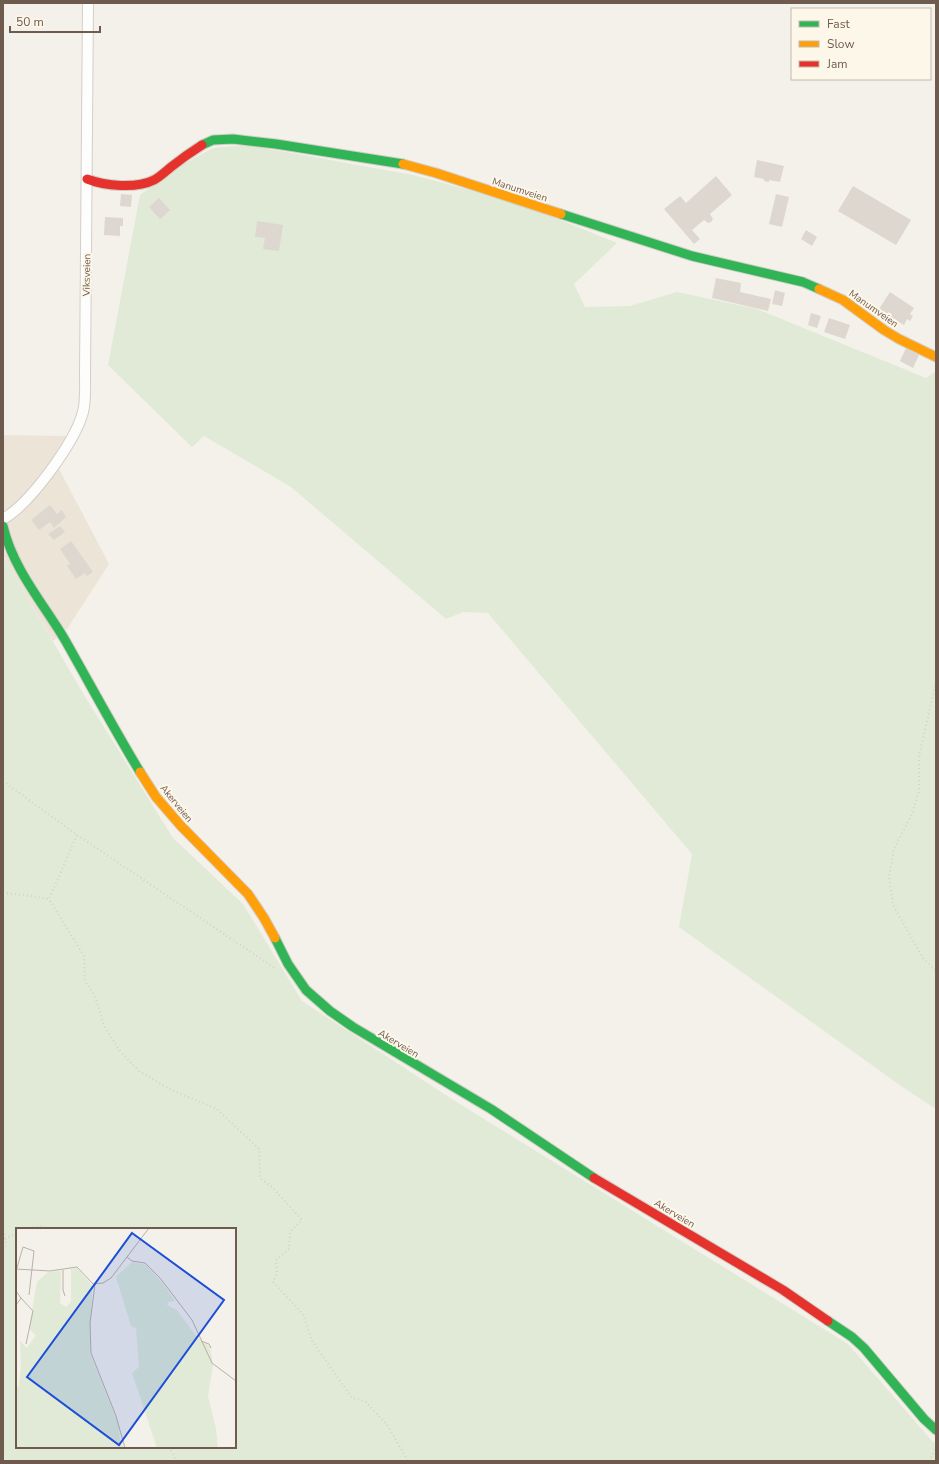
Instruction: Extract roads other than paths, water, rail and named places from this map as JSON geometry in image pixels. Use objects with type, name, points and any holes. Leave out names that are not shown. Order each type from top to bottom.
[{"type":"street","name":"Viksveien","points":[[3,519],[25,501],[67,448],[83,412],[85,375],[88,3]]},
{"type":"street","name":"Manumveien","points":[[87,179],[95,182],[128,186],[141,185],[155,180],[187,154],[202,145],[213,140],[233,138],[408,165],[436,172],[636,239],[692,256],[803,282],[843,300],[884,330],[936,357]]},
{"type":"street","name":"Akerveien","points":[[3,526],[7,543],[28,584],[64,639],[123,744],[156,797],[181,826],[248,894],[264,918],[288,964],[306,990],[330,1011],[353,1027],[491,1109],[598,1181],[783,1290],[852,1338],[864,1348],[924,1419],[936,1430]]}]
